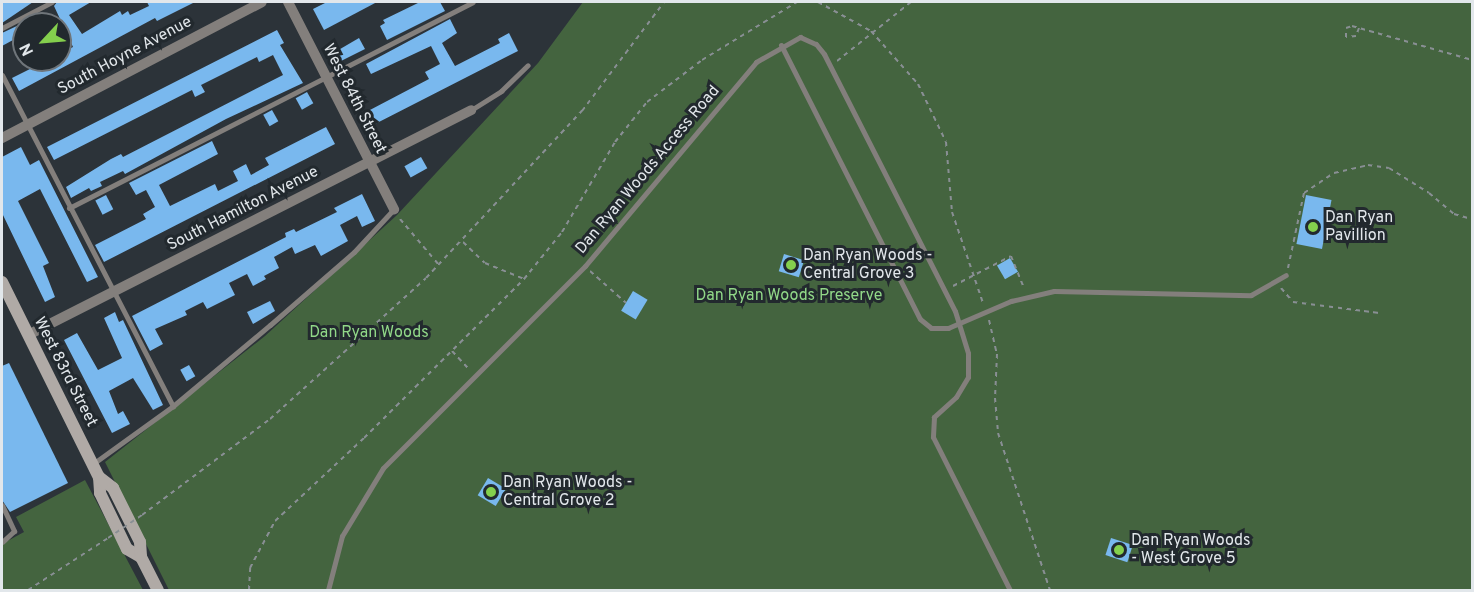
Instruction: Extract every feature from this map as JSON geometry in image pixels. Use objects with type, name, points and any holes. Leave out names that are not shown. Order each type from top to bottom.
[{"type":"street","name":"South Hoyne Avenue","points":[[2,138],[262,2]]},
{"type":"street","name":"West 84th Street","points":[[288,2],[394,209]]},
{"type":"street","name":"South Hamilton Avenue","points":[[28,335],[471,110]]},
{"type":"street","name":"West 83rd Street","points":[[2,282],[93,464],[99,477],[100,493],[127,549],[141,557],[158,591]]},
{"type":"lane","points":[[2,28],[52,2]]},
{"type":"lane","points":[[69,208],[473,2]]},
{"type":"lane","name":"Dan Ryan Woods Access Road","points":[[328,591],[342,536],[366,489],[405,444],[585,266],[746,73],[781,45],[800,37],[816,44],[829,65],[960,324],[968,353],[968,377],[956,397],[934,417],[933,436],[1010,591]]},
{"type":"lane","points":[[781,45],[920,319],[940,329],[960,324],[986,311],[1054,291],[1251,295],[1286,275]]},
{"type":"lane","points":[[471,110],[501,91],[528,65]]},
{"type":"lane","points":[[2,75],[112,292],[173,406]]},
{"type":"lane","points":[[93,464],[173,406],[354,252],[394,209]]},
{"type":"lane","points":[[2,506],[14,531],[2,542]]},
{"type":"path","points":[[28,591],[142,515],[270,419],[439,265],[582,111],[664,2]]},
{"type":"path","points":[[249,591],[250,568],[275,521],[524,279],[562,232],[615,142],[647,102],[702,60],[797,2]]},
{"type":"path","points":[[818,2],[856,20],[873,34],[918,84],[946,142],[952,212],[986,311],[997,354],[995,398],[998,433],[1050,591]]},
{"type":"path","points":[[829,65],[848,56],[910,2]]},
{"type":"path","points":[[1359,28],[1356,36],[1346,37],[1346,28],[1359,28],[1473,60]]},
{"type":"path","points":[[1473,75],[1473,83]]},
{"type":"path","points":[[1286,275],[1304,193],[1335,172],[1368,165],[1389,168],[1429,193],[1454,214],[1473,219]]},
{"type":"path","points":[[394,209],[410,235],[439,265]]},
{"type":"path","points":[[463,241],[485,263],[524,279]]},
{"type":"path","points":[[945,291],[1011,256],[1020,272],[1020,281]]},
{"type":"path","points":[[585,266],[626,303]]},
{"type":"path","points":[[1276,281],[1293,302],[1379,313]]},
{"type":"path","points":[[452,351],[476,376]]},
{"type":"green space","name":"Dan Ryan Woods Preserve","points":[[583,2],[1472,2],[1472,590],[169,590],[105,462],[265,336],[397,215],[538,63]]},
{"type":"green space","points":[[85,480],[143,590],[2,590],[2,544],[24,532],[16,517]]},
{"type":"building","points":[[2,2],[33,2],[18,12],[12,12],[12,16],[2,23]]},
{"type":"building","points":[[57,2],[91,2],[72,13],[57,12],[54,6]]},
{"type":"building","points":[[147,2],[195,2],[157,21],[155,18],[72,63],[72,19],[82,34],[120,11],[122,15],[128,11],[130,15],[149,6]]},
{"type":"building","points":[[327,2],[377,2],[324,30],[313,9]]},
{"type":"building","points":[[420,2],[440,2],[445,11],[387,40],[380,26],[385,23],[383,20]]},
{"type":"building","points":[[450,19],[457,33],[442,43],[455,66],[500,43],[498,39],[509,33],[518,51],[375,124],[368,111],[429,79],[425,72],[440,64],[431,46],[371,74],[366,64]]},
{"type":"building","points":[[12,28],[12,41],[2,46],[2,33]]},
{"type":"building","points":[[277,30],[284,43],[280,45],[303,83],[226,119],[125,174],[123,171],[100,182],[102,186],[91,191],[89,188],[71,198],[66,187],[111,159],[121,154],[123,157],[283,75],[273,55],[259,62],[257,57],[201,85],[205,92],[195,97],[192,90],[54,160],[47,147]]},
{"type":"building","points":[[359,38],[365,49],[339,62],[335,52]]},
{"type":"building","points":[[24,72],[54,72],[19,91],[12,78]]},
{"type":"building","points":[[307,92],[313,103],[302,110],[296,98]]},
{"type":"building","points":[[272,110],[278,121],[270,126],[263,115]]},
{"type":"building","points":[[326,127],[335,144],[104,262],[95,245],[146,219],[143,214],[155,207],[146,190],[136,195],[129,183],[212,141],[218,154],[159,185],[170,206],[215,184],[218,191],[238,181],[233,171],[246,164],[251,175],[269,165],[265,158]]},
{"type":"building","points":[[21,147],[30,165],[39,160],[98,277],[87,282],[40,189],[18,201],[49,263],[43,266],[55,297],[45,302],[2,213],[2,157]]},
{"type":"building","points":[[421,157],[427,168],[411,178],[404,166]]},
{"type":"building","points":[[362,194],[375,221],[362,227],[357,216],[340,225],[348,241],[321,256],[315,245],[295,254],[292,247],[274,257],[279,268],[264,276],[266,279],[253,286],[247,274],[229,283],[235,295],[207,309],[203,302],[185,311],[187,315],[155,329],[163,344],[150,351],[132,316],[286,237],[285,233],[294,229],[296,232],[337,212],[334,208]]},
{"type":"building","points":[[106,195],[113,209],[103,215],[95,200]]},
{"type":"building","name":"Dan Ryan Pavillion","points":[[1306,195],[1332,200],[1322,249],[1296,244]]},
{"type":"building","name":"Dan Ryan Woods - Central Grove 3","points":[[784,254],[804,260],[799,277],[779,271]]},
{"type":"building","points":[[1010,258],[1018,272],[1005,279],[997,266]]},
{"type":"building","points":[[633,291],[648,300],[636,319],[621,311]]},
{"type":"building","points":[[270,301],[275,311],[253,324],[247,312]]},
{"type":"building","points":[[115,312],[119,322],[123,320],[163,405],[153,410],[133,378],[109,391],[118,414],[123,411],[130,424],[112,433],[64,340],[77,333],[98,370],[122,358],[104,318]]},
{"type":"building","points":[[9,363],[68,483],[10,512],[2,500],[2,366]]},
{"type":"building","points":[[189,365],[195,376],[187,381],[180,370]]},
{"type":"building","name":"Dan Ryan Woods - Central Grove 2","points":[[488,478],[506,489],[496,506],[478,495]]},
{"type":"building","name":"Dan Ryan Woods - West Grove 5","points":[[1111,538],[1133,545],[1127,562],[1105,555]]},
{"type":"place","name":"Dan Ryan Pavillion","points":[[1313,227]]},
{"type":"place","name":"Dan Ryan Woods - Central Grove 3","points":[[791,265]]},
{"type":"place","name":"Dan Ryan Woods - Central Grove 2","points":[[491,492]]},
{"type":"place","name":"Dan Ryan Woods - West Grove 5","points":[[1119,550]]},
{"type":"park label","name":"Dan Ryan Woods","points":[[369,333]]}]
